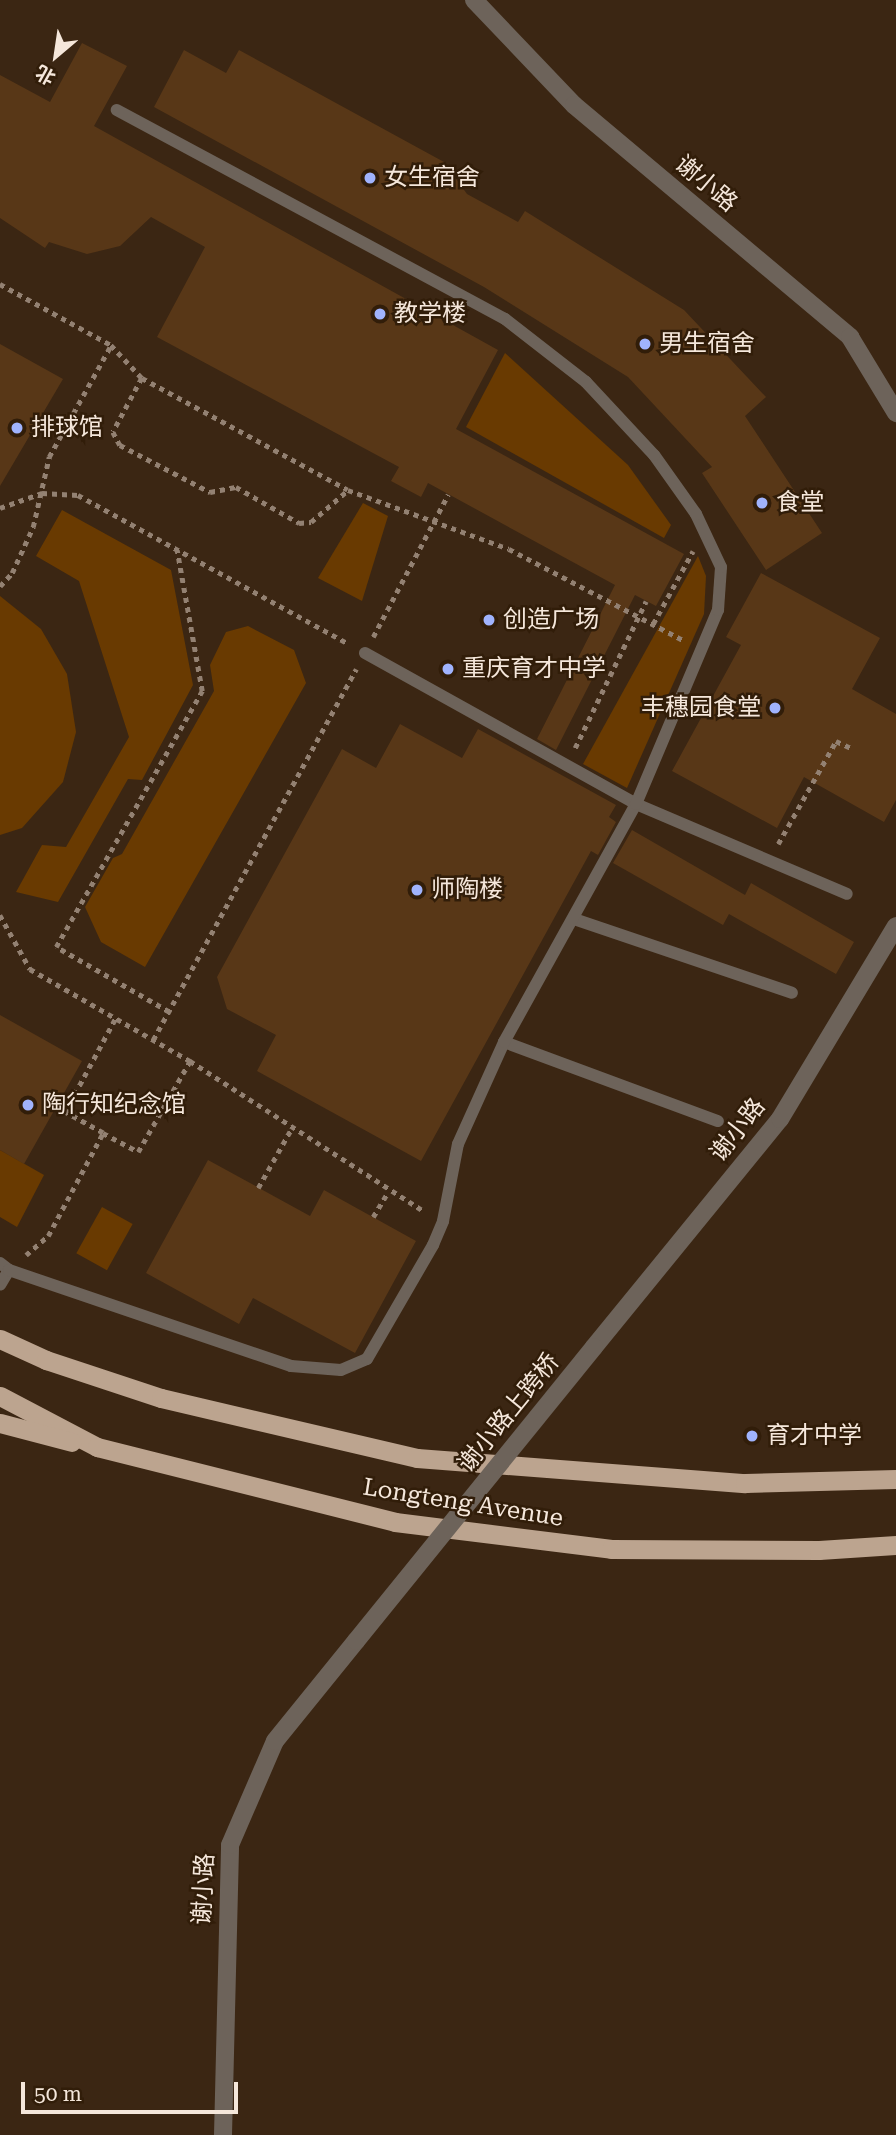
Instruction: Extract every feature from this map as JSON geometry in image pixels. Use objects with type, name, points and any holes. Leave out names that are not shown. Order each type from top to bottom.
[{"type":"highway","name":"Longteng Avenue","points":[[0,1339],[46,1360],[161,1398],[416,1458],[745,1483],[896,1479]]},
{"type":"highway","name":"Longteng Avenue","points":[[0,1396],[97,1447],[395,1522],[611,1549],[819,1550],[896,1545]]},
{"type":"highway","points":[[0,1423],[97,1447]]},
{"type":"street","name":"谢小路","points":[[474,0],[574,105],[850,337],[896,413]]},
{"type":"street","name":"谢小路","points":[[594,1347],[780,1119],[896,926]]},
{"type":"street","name":"谢小路上跨桥","points":[[355,1641],[594,1347]]},
{"type":"street","name":"谢小路","points":[[223,2135],[230,1845],[275,1741],[355,1641]]},
{"type":"lane","points":[[0,1286],[5,1266],[291,1366],[341,1370],[367,1359],[443,1221],[458,1144],[504,1042],[636,804],[704,652],[718,610],[721,567],[696,514],[654,455],[586,382],[505,319],[117,110]]},
{"type":"lane","points":[[365,653],[636,804],[847,894]]},
{"type":"lane","points":[[574,919],[792,993]]},
{"type":"lane","points":[[504,1042],[718,1121]]},
{"type":"path","points":[[0,284],[111,345],[142,378],[348,489],[509,549],[704,652]]},
{"type":"path","points":[[0,586],[12,573],[33,527],[49,457],[111,345]]},
{"type":"path","points":[[142,378],[113,432],[120,445],[210,492],[236,487],[299,523],[311,522],[348,489]]},
{"type":"path","points":[[0,508],[42,493],[78,495],[365,653]]},
{"type":"path","points":[[153,1040],[365,653],[448,495]]},
{"type":"path","points":[[169,1012],[56,947],[202,691],[177,550]]},
{"type":"path","points":[[653,624],[690,556]]},
{"type":"path","points":[[567,765],[646,601]]},
{"type":"path","points":[[769,860],[836,741],[852,749]]},
{"type":"path","points":[[0,915],[30,969],[190,1061],[293,1126],[388,1192],[443,1221]]},
{"type":"path","points":[[115,1019],[65,1112],[138,1153],[190,1061]]},
{"type":"path","points":[[258,1188],[293,1126]]},
{"type":"path","points":[[48,1236],[103,1133]]},
{"type":"path","points":[[373,1217],[388,1192]]},
{"type":"shaded area","points":[[505,353],[628,465],[671,525],[664,538],[466,427]]},
{"type":"shaded area","points":[[363,503],[388,516],[362,601],[318,578]]},
{"type":"shaded area","points":[[62,510],[171,570],[193,685],[142,780],[128,779],[58,902],[16,892],[42,845],[66,847],[129,737],[79,581],[36,556]]},
{"type":"shaded area","points":[[698,556],[706,576],[704,614],[627,788],[583,764]]},
{"type":"shaded area","points":[[0,596],[41,629],[67,674],[76,732],[63,782],[22,828],[0,835]]},
{"type":"shaded area","points":[[248,626],[294,650],[306,683],[145,967],[101,942],[85,907],[113,858],[122,854],[214,691],[210,665],[226,632]]},
{"type":"shaded area","points":[[0,1150],[44,1175],[17,1227],[0,1217]]},
{"type":"shaded area","points":[[102,1207],[133,1224],[107,1270],[76,1253]]},
{"type":"building","name":"教学楼","points":[[82,43],[127,66],[94,126],[498,350],[456,429],[684,554],[656,606],[635,595],[556,750],[537,739],[615,585],[428,483],[421,497],[391,481],[399,467],[157,337],[205,247],[151,217],[120,246],[87,254],[49,242],[45,248],[0,218],[0,75],[50,102]]},
{"type":"building","points":[[184,50],[226,73],[239,50],[444,162],[467,194],[518,222],[525,211],[684,310],[766,397],[745,416],[822,533],[766,570],[702,473],[712,467],[628,377],[484,287],[154,107]]},
{"type":"building","name":"排球馆","points":[[0,344],[63,379],[0,486]]},
{"type":"building","name":"丰穗园食堂","points":[[761,573],[880,638],[852,689],[896,714],[896,800],[884,822],[804,777],[777,828],[672,771],[741,645],[726,637]]},
{"type":"building","name":"师陶楼","points":[[400,724],[462,758],[478,729],[616,805],[609,817],[616,822],[598,855],[591,851],[421,1161],[257,1071],[276,1035],[227,1009],[217,977],[342,749],[376,768]]},
{"type":"building","points":[[632,830],[745,895],[751,883],[854,942],[836,974],[729,914],[723,925],[613,863]]},
{"type":"building","name":"陶行知纪念馆","points":[[0,1015],[82,1061],[24,1164],[0,1150]]},
{"type":"building","points":[[208,1160],[310,1216],[324,1190],[416,1241],[355,1353],[253,1298],[239,1324],[146,1273]]},
{"type":"place","name":"女生宿舍","points":[[370,178]]},
{"type":"place","name":"教学楼","points":[[380,314]]},
{"type":"place","name":"男生宿舍","points":[[645,344]]},
{"type":"place","name":"排球馆","points":[[17,428]]},
{"type":"place","name":"食堂","points":[[762,503]]},
{"type":"place","name":"创造广场","points":[[489,620]]},
{"type":"place","name":"重庆育才中学","points":[[448,669]]},
{"type":"place","name":"丰穗园食堂","points":[[775,708]]},
{"type":"place","name":"师陶楼","points":[[417,890]]},
{"type":"place","name":"陶行知纪念馆","points":[[28,1105]]},
{"type":"place","name":"育才中学","points":[[752,1436]]}]
